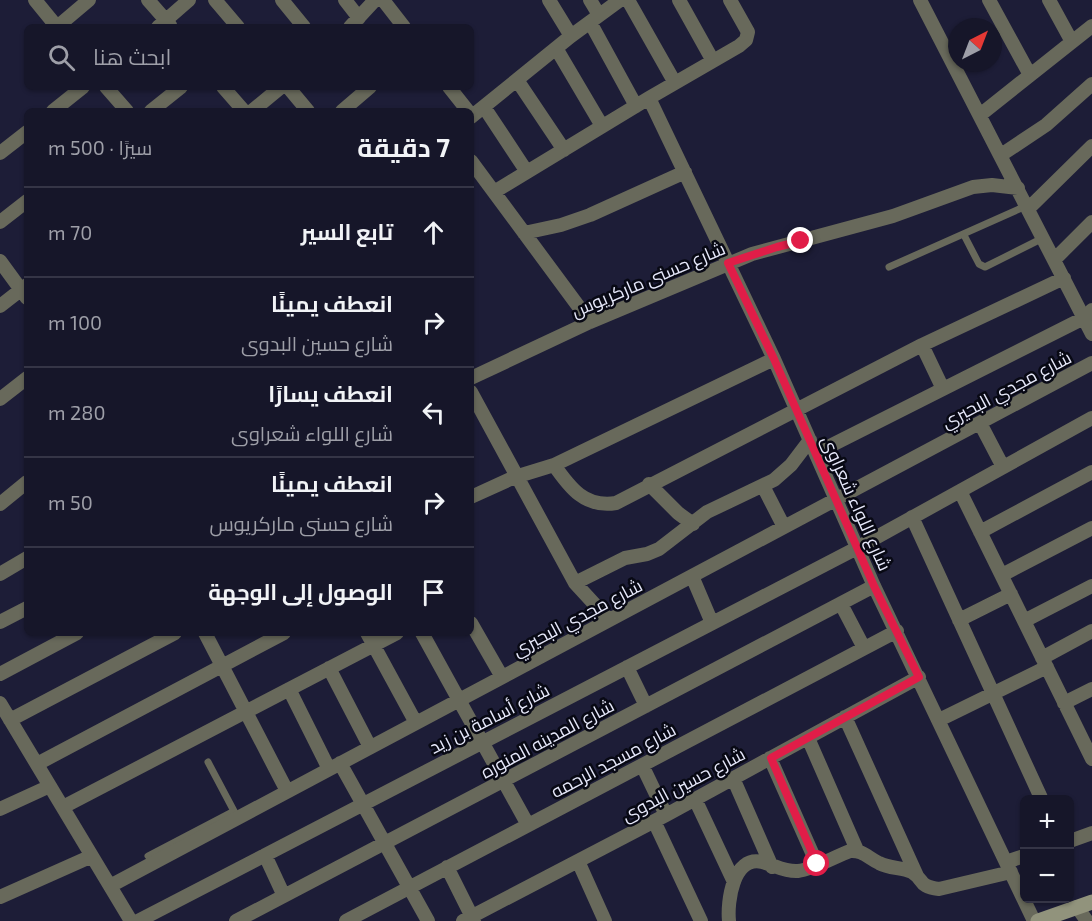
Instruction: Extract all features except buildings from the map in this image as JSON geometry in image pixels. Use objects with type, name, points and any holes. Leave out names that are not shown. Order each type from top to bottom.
[{"type":"street","points":[[35,0],[55,24]]},
{"type":"street","points":[[60,24],[88,0]]},
{"type":"street","points":[[148,0],[164,24]]},
{"type":"street","points":[[166,24],[189,0]]},
{"type":"street","points":[[215,0],[235,24]]},
{"type":"street","points":[[282,0],[302,24]]},
{"type":"street","points":[[345,0],[355,22],[375,0]]},
{"type":"street","points":[[384,0],[402,24]]},
{"type":"street","points":[[549,0],[571,36]]},
{"type":"street","points":[[590,0],[594,18],[636,106]]},
{"type":"street","points":[[474,112],[620,0]]},
{"type":"street","points":[[628,0],[675,83]]},
{"type":"street","points":[[679,0],[713,61]]},
{"type":"street","points":[[494,192],[739,46],[746,40],[748,32],[730,0]]},
{"type":"street","points":[[920,0],[1054,260],[1088,314],[1092,334]]},
{"type":"street","points":[[989,0],[1030,75]]},
{"type":"street","points":[[1050,0],[1072,42]]},
{"type":"street","points":[[980,115],[1092,26]]},
{"type":"street","points":[[556,48],[602,126]]},
{"type":"street","points":[[517,80],[564,150]]},
{"type":"street","points":[[1001,155],[1046,125],[1092,84]]},
{"type":"street","points":[[57,108],[79,90]]},
{"type":"street","points":[[109,90],[124,108]]},
{"type":"street","points":[[155,108],[177,90]]},
{"type":"street","points":[[226,90],[241,108]]},
{"type":"street","points":[[256,108],[277,90]]},
{"type":"street","points":[[290,90],[306,108]]},
{"type":"street","points":[[346,108],[366,90]]},
{"type":"street","points":[[451,90],[465,108]]},
{"type":"street","name":"شارع اللواء شعراوى","points":[[650,98],[774,359],[874,586],[1036,921]]},
{"type":"street","points":[[484,106],[527,172]]},
{"type":"street","points":[[0,153],[24,134]]},
{"type":"street","points":[[1028,207],[1092,147]]},
{"type":"street","points":[[474,165],[590,322]]},
{"type":"street","points":[[524,233],[561,225],[590,215],[684,172]]},
{"type":"street","name":"شارع حسنى ماركريوس","points":[[474,377],[590,322],[728,263],[777,247],[893,216],[973,187],[992,185],[1018,188]]},
{"type":"street","points":[[0,222],[24,203]]},
{"type":"street","points":[[1054,260],[1092,222]]},
{"type":"street","points":[[0,261],[24,290]]},
{"type":"street","points":[[554,465],[569,487],[587,500],[598,504],[616,502],[922,345],[1064,278]]},
{"type":"street","points":[[0,306],[24,292]]},
{"type":"street","points":[[575,583],[619,561],[659,549],[707,512],[782,475],[813,447],[943,389],[1088,314]]},
{"type":"street","points":[[922,345],[943,389]]},
{"type":"street","points":[[474,496],[515,477],[554,465],[774,359]]},
{"type":"street","name":"شارع مجدي البحيري","points":[[110,886],[236,814],[287,791],[1092,363]]},
{"type":"street","points":[[0,399],[24,380]]},
{"type":"street","points":[[474,398],[515,477],[575,583],[609,620]]},
{"type":"street","name":"شارع أسامة بن زيد","points":[[138,921],[857,548],[1092,418]]},
{"type":"street","points":[[980,423],[1003,467]]},
{"type":"street","points":[[980,532],[1092,472]]},
{"type":"street","points":[[0,504],[24,484]]},
{"type":"street","points":[[649,484],[678,513],[693,524]]},
{"type":"street","points":[[763,486],[784,527]]},
{"type":"street","points":[[960,491],[1092,759]]},
{"type":"street","points":[[912,517],[1040,795]]},
{"type":"street","points":[[1002,575],[1092,528]]},
{"type":"street","points":[[0,574],[24,560]]},
{"type":"street","points":[[692,576],[712,623]]},
{"type":"street","name":"شارع المدينه المنوره","points":[[236,921],[874,586]]},
{"type":"street","points":[[1024,621],[1092,586]]},
{"type":"street","points":[[959,620],[1011,594]]},
{"type":"street","points":[[841,604],[864,648]]},
{"type":"street","points":[[0,622],[24,610]]},
{"type":"street","points":[[474,628],[502,677]]},
{"type":"street","name":"شارع مسجد الرحمه","points":[[346,921],[897,631]]},
{"type":"street","points":[[939,720],[994,693],[1092,631]]},
{"type":"street","points":[[0,674],[71,636]]},
{"type":"street","points":[[10,720],[169,636]]},
{"type":"street","points":[[207,636],[287,791]]},
{"type":"street","points":[[37,764],[278,636]]},
{"type":"street","points":[[424,636],[528,825]]},
{"type":"street","points":[[63,807],[329,668],[370,639],[416,723]]},
{"type":"street","points":[[627,667],[646,706]]},
{"type":"street","points":[[329,668],[370,747]]},
{"type":"street","name":"شارع حسين البدوى","points":[[470,919],[919,677]]},
{"type":"street","points":[[289,689],[334,766],[363,804],[428,921]]},
{"type":"street","points":[[1064,703],[1092,689]]},
{"type":"street","points":[[0,703],[131,921]]},
{"type":"street","points":[[845,717],[920,882],[927,887],[939,890],[1009,867],[1020,859]]},
{"type":"street","points":[[808,738],[857,850]]},
{"type":"street","points":[[771,758],[817,864]]},
{"type":"street","points":[[642,765],[660,818],[701,921]]},
{"type":"street","points":[[733,778],[772,867]]},
{"type":"street","points":[[0,809],[50,786]]},
{"type":"street","points":[[695,799],[734,882]]},
{"type":"street","points":[[1074,840],[1092,833]]},
{"type":"street","points":[[729,921],[727,905],[734,882],[738,871],[748,863],[761,861],[772,867],[791,871],[801,870],[857,850],[880,864],[906,870],[917,876]]},
{"type":"street","points":[[265,855],[284,896]]},
{"type":"street","points":[[0,897],[92,856]]},
{"type":"street","points":[[578,861],[605,921]]},
{"type":"street","points":[[447,867],[470,919]]},
{"type":"street","points":[[1036,921],[1092,902]]},
{"type":"street","points":[[1077,907],[1087,921]]},
{"type":"lane","points":[[888,267],[1028,207]]},
{"type":"lane","points":[[964,235],[979,264],[984,267],[1043,238]]},
{"type":"lane","points":[[148,856],[236,814],[208,762]]},
{"type":"route","points":[[801,241],[728,263],[774,359],[874,586],[919,677],[771,758],[817,864]]}]
